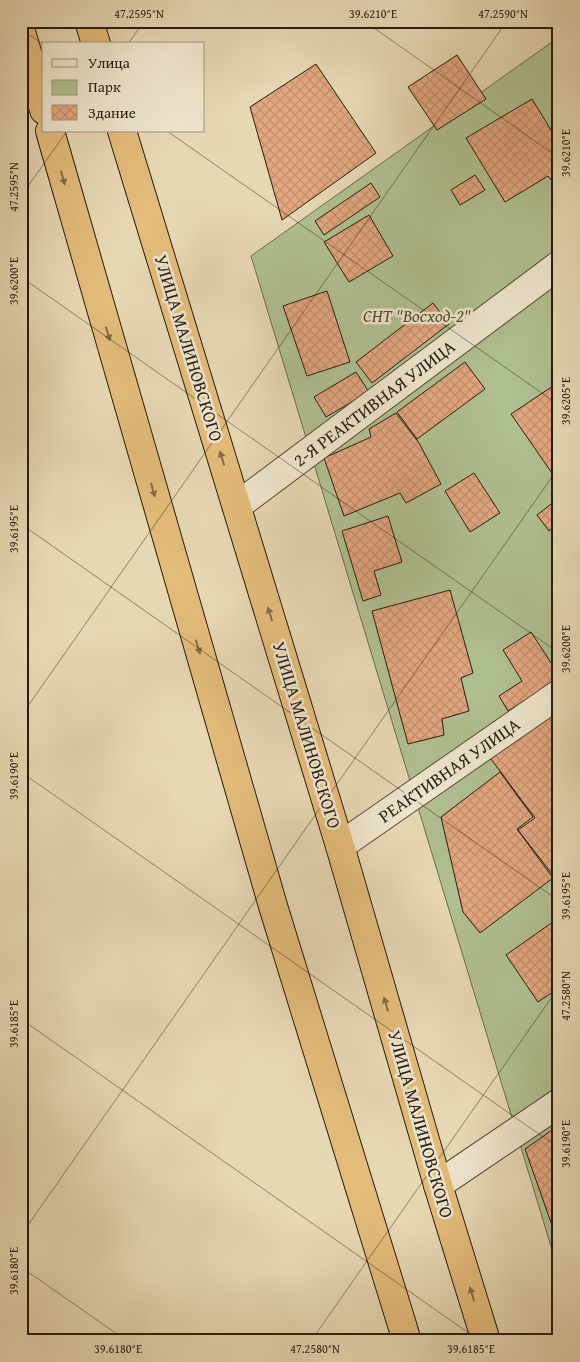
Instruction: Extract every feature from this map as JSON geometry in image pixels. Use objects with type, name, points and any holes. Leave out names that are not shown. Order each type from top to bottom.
[{"type":"highway","points":[[89,21],[95,42]]},
{"type":"highway","points":[[21,32],[42,103]]},
{"type":"highway","points":[[50,132],[273,906],[407,1341]]},
{"type":"highway","name":"УЛИЦА МАЛИНОВСКОГО","points":[[122,132],[340,846],[438,1185],[486,1341]]},
{"type":"street","name":"2-Я РЕАКТИВНАЯ УЛИЦА","points":[[237,506],[559,265]]},
{"type":"street","name":"РЕАКТИВНАЯ УЛИЦА","points":[[340,846],[559,694]]},
{"type":"street","points":[[438,1185],[559,1103]]},
{"type":"green space","name":"СНТ \"Восход-2\"","points":[[559,37],[559,1273],[251,256]]},
{"type":"building","points":[[457,55],[486,99],[437,130],[408,87]]},
{"type":"building","points":[[316,64],[376,153],[282,220],[250,107]]},
{"type":"building","points":[[532,99],[559,143],[559,186],[557,187],[548,176],[505,202],[466,138]]},
{"type":"building","points":[[475,175],[485,190],[460,205],[451,190]]},
{"type":"building","points":[[371,183],[380,197],[324,235],[315,221]]},
{"type":"building","points":[[369,215],[393,256],[349,282],[324,242]]},
{"type":"building","points":[[327,291],[350,362],[307,376],[283,306]]},
{"type":"building","points":[[433,303],[449,324],[372,383],[356,362]]},
{"type":"building","points":[[465,362],[485,389],[417,439],[397,412]]},
{"type":"building","points":[[356,372],[369,392],[326,417],[314,397]]},
{"type":"building","points":[[559,382],[559,472],[554,476],[511,414]]},
{"type":"building","points":[[396,413],[419,443],[441,484],[406,503],[400,493],[344,516],[324,458],[371,437],[369,429]]},
{"type":"building","points":[[474,473],[500,513],[470,532],[445,491]]},
{"type":"building","points":[[559,498],[559,523],[549,531],[537,515]]},
{"type":"building","points":[[388,516],[402,562],[374,571],[381,595],[363,601],[342,531]]},
{"type":"building","points":[[450,590],[473,673],[461,678],[469,711],[442,719],[444,735],[408,744],[372,611]]},
{"type":"building","points":[[531,632],[559,675],[559,679],[508,711],[499,696],[522,681],[503,650]]},
{"type":"building","points":[[559,711],[559,883],[518,830],[535,818],[488,755]]},
{"type":"building","points":[[500,772],[533,817],[517,829],[553,878],[480,933],[463,912],[441,817]]},
{"type":"building","points":[[557,919],[559,988],[538,1002],[506,955]]},
{"type":"building","points":[[559,1125],[559,1245],[525,1149]]}]
